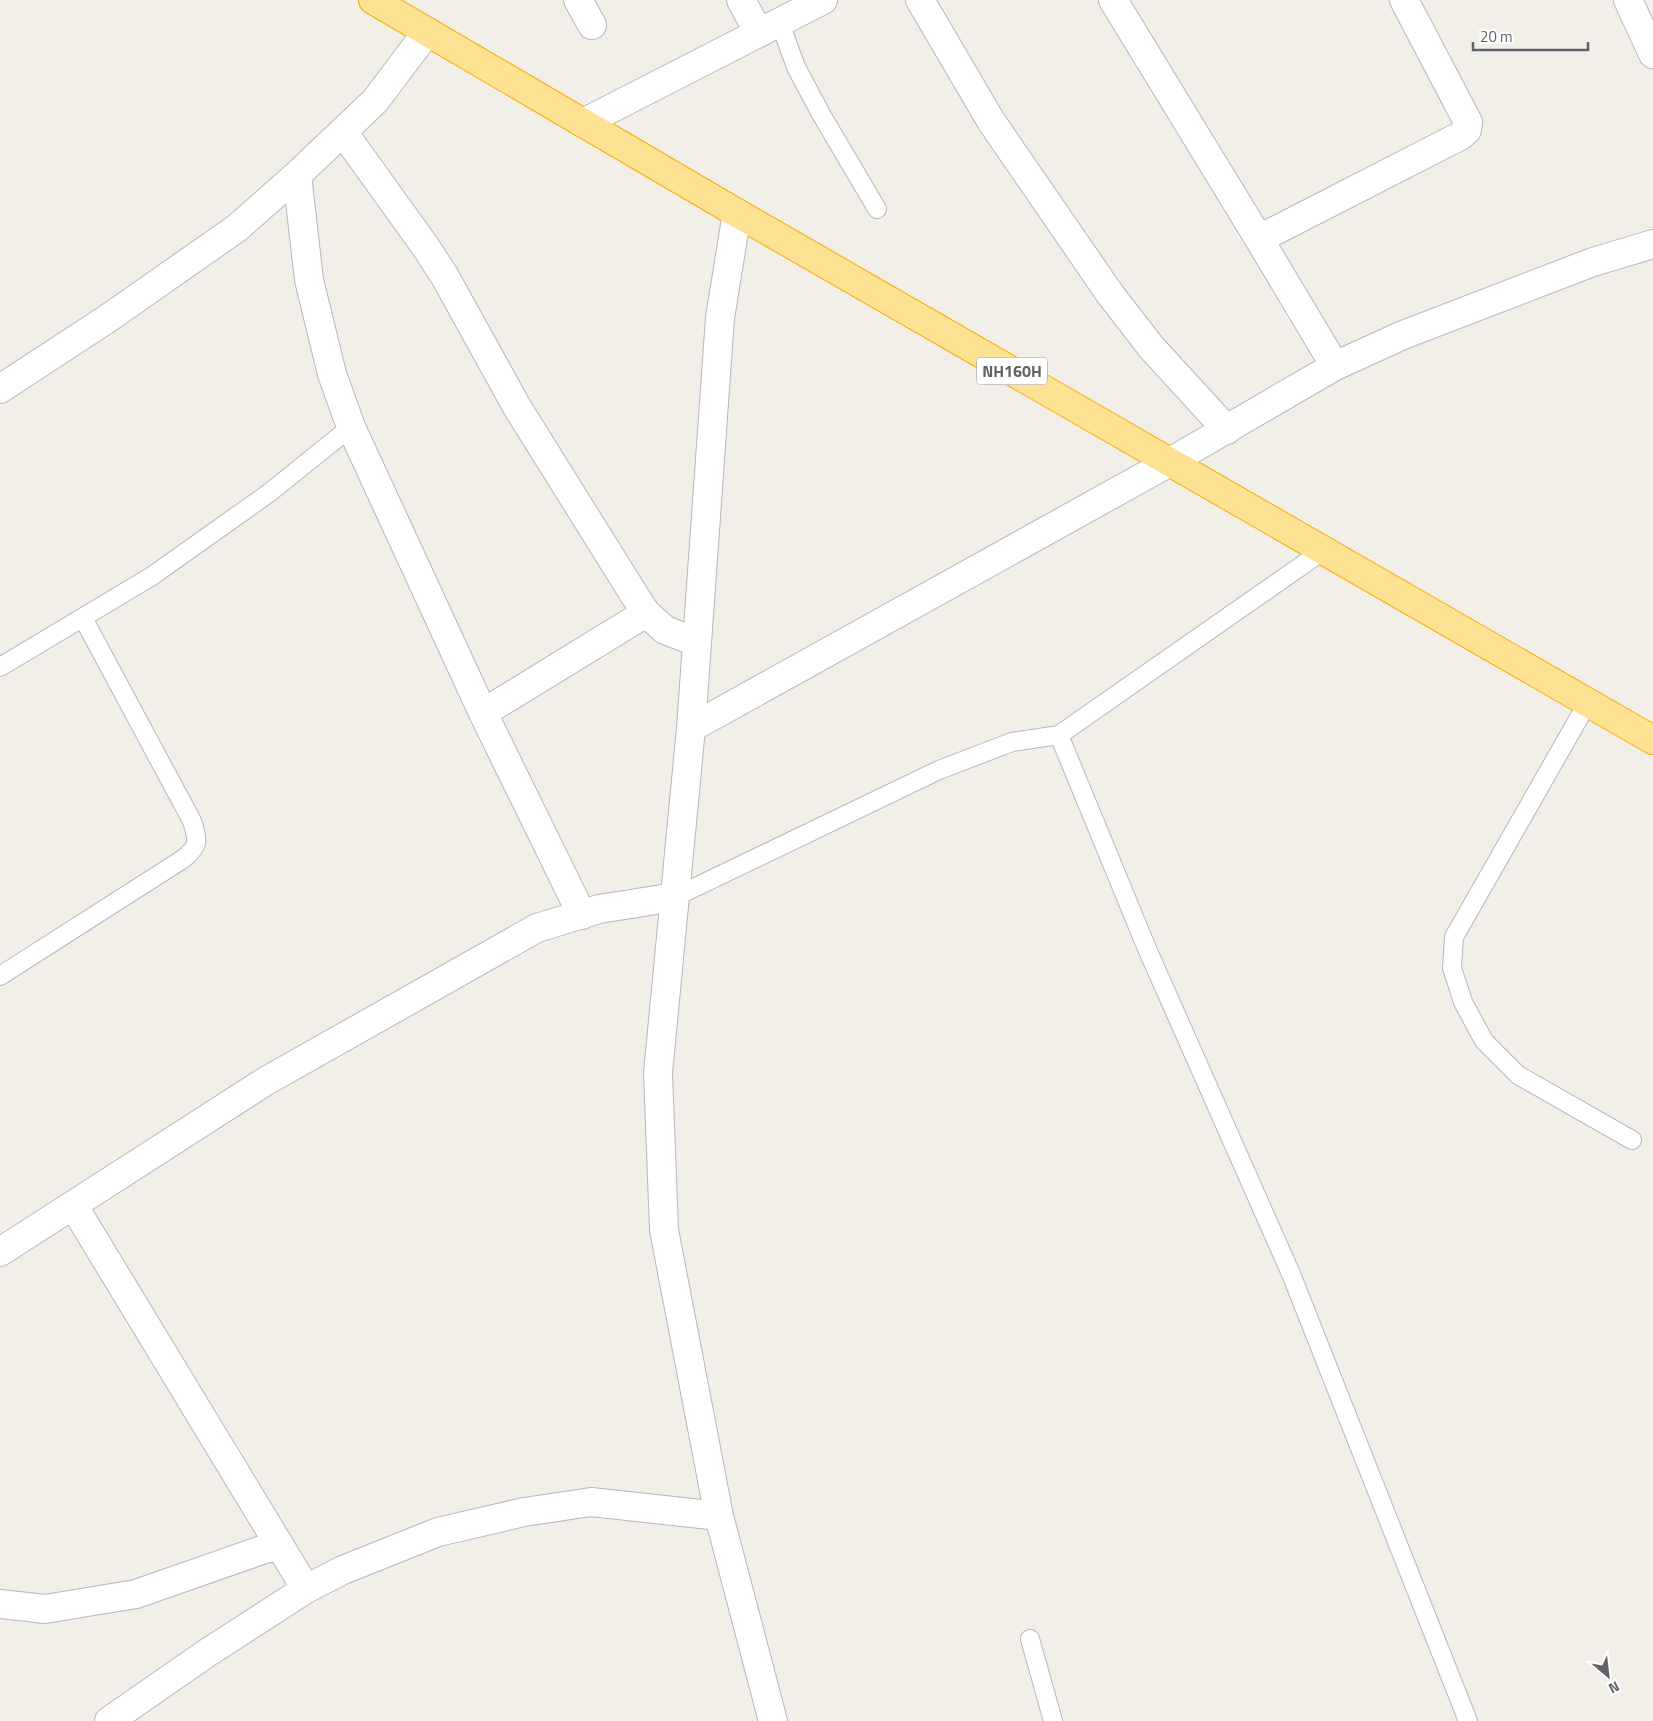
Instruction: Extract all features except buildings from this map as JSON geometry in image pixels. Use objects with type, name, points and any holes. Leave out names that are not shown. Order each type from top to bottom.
[{"type":"highway","name":"NH160H","points":[[373,0],[737,213],[1653,740]]},
{"type":"street","points":[[578,0],[592,25]]},
{"type":"street","points":[[741,0],[769,28]]},
{"type":"street","points":[[583,123],[823,0]]},
{"type":"street","points":[[920,0],[991,121],[1110,294],[1152,347],[1226,430]]},
{"type":"street","points":[[1113,0],[1335,366]]},
{"type":"street","points":[[1259,239],[1460,136],[1467,130],[1468,122],[1404,0]]},
{"type":"street","points":[[1628,0],[1653,54]]},
{"type":"street","points":[[0,389],[107,319],[236,228],[297,175],[375,101],[427,32]]},
{"type":"street","points":[[343,132],[444,275],[517,407],[646,613],[665,630],[696,642]]},
{"type":"street","points":[[297,175],[309,280],[332,374],[351,427],[484,713],[582,915]]},
{"type":"street","points":[[737,213],[720,318],[690,728],[658,1073],[664,1230],[719,1516],[773,1721]]},
{"type":"street","points":[[690,728],[1170,462],[1335,366],[1403,334],[1593,262],[1653,244]]},
{"type":"street","points":[[484,713],[646,613]]},
{"type":"street","points":[[0,1250],[283,1072],[537,928],[599,910],[675,897]]},
{"type":"street","points":[[73,1205],[306,1589]]},
{"type":"street","points":[[109,1721],[208,1652],[306,1589],[342,1570],[438,1532],[524,1512],[591,1502],[719,1516]]},
{"type":"street","points":[[0,1604],[45,1609],[136,1594],[279,1544]]},
{"type":"lane","points":[[769,28],[796,67],[876,209]]},
{"type":"lane","points":[[0,667],[152,576],[269,493],[351,427]]},
{"type":"lane","points":[[675,897],[939,770],[1012,742],[1058,735],[1324,550]]},
{"type":"lane","points":[[0,976],[184,859],[195,850],[197,840],[192,821],[83,618]]},
{"type":"lane","points":[[1588,702],[1454,938],[1452,968],[1463,1002],[1484,1041],[1518,1075],[1632,1140]]},
{"type":"lane","points":[[1058,735],[1148,951],[1291,1274],[1468,1721]]},
{"type":"lane","points":[[1030,1639],[1053,1721]]}]
